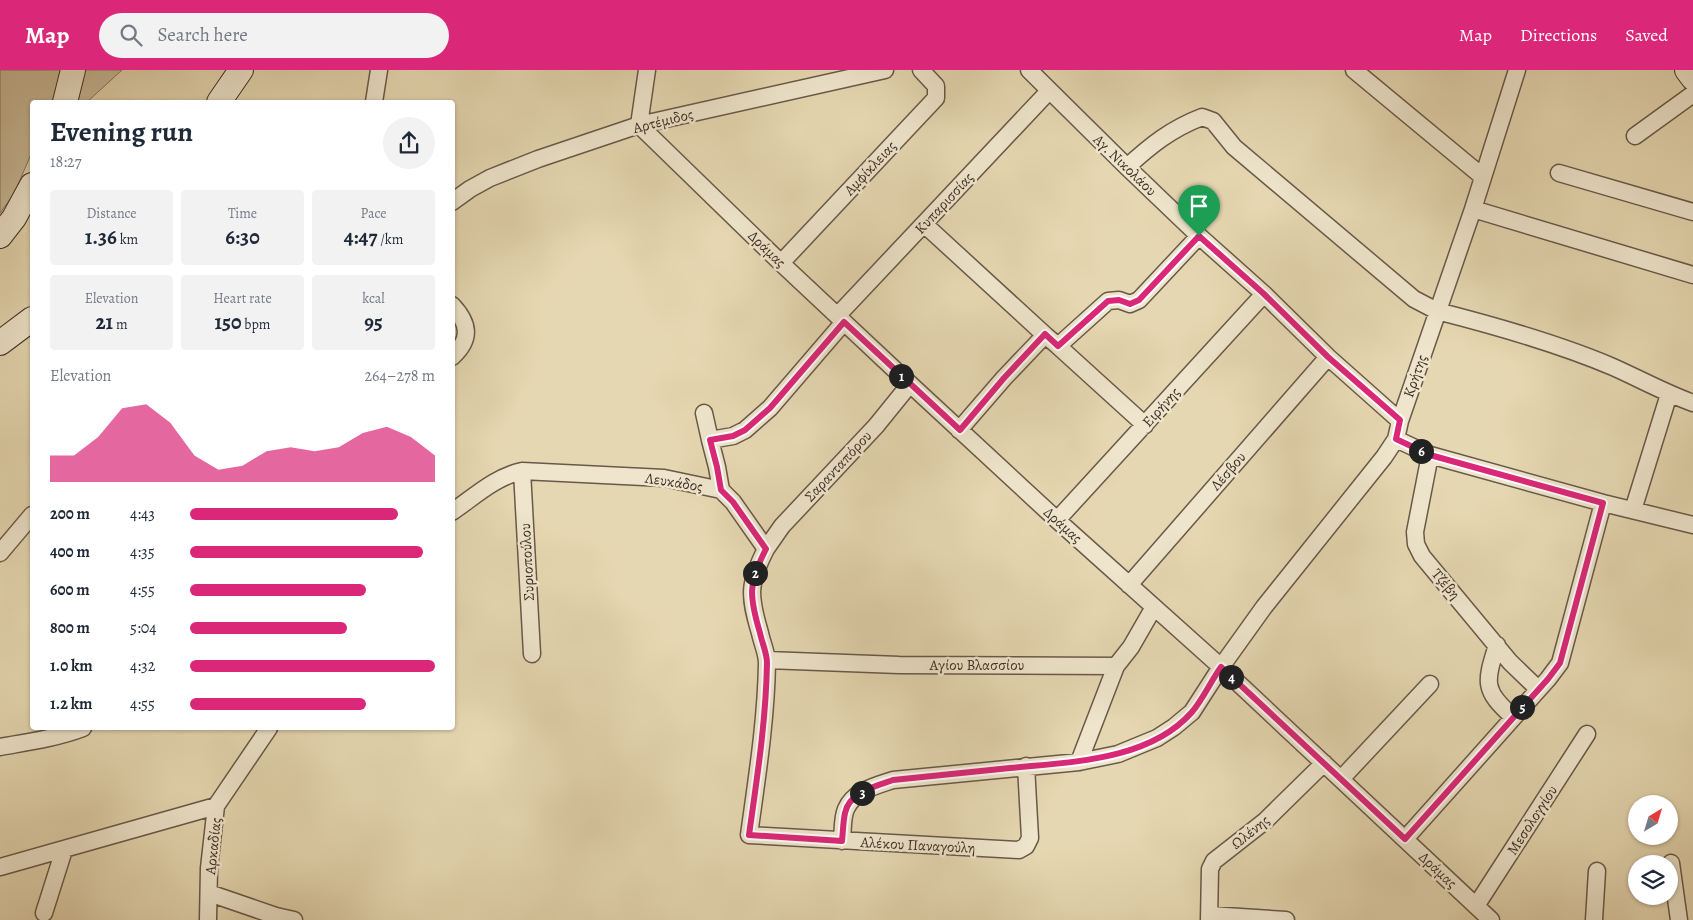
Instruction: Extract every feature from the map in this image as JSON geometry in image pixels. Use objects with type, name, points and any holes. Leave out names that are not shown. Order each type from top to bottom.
[{"type":"main road","points":[[66,100],[73,70]]},
{"type":"main road","points":[[220,100],[240,70]]},
{"type":"main road","points":[[1687,70],[1693,78]]},
{"type":"main road","points":[[0,236],[14,218],[30,189]]},
{"type":"main road","points":[[0,342],[30,320]]},
{"type":"street","points":[[374,100],[379,70]]},
{"type":"street","points":[[639,126],[647,70]]},
{"type":"street","name":"Αρτέμιδος","points":[[455,200],[490,178],[538,159],[639,126],[841,75],[885,70]]},
{"type":"street","name":"Αμφίκλειας","points":[[781,263],[936,98],[936,86],[921,70]]},
{"type":"street","name":"Αγ. Νικολάου","points":[[1029,70],[1126,167],[1199,236],[1264,294],[1328,357],[1400,420]]},
{"type":"street","points":[[1354,70],[1483,177]]},
{"type":"street","name":"Κρήτης","points":[[842,841],[845,810],[853,798],[867,789],[893,780],[1079,762],[1118,754],[1157,738],[1192,712],[1264,606],[1384,457],[1396,439],[1400,420],[1473,209],[1512,73]]},
{"type":"street","name":"Κυπαρισσίας","points":[[710,440],[733,436],[745,430],[770,408],[841,319],[924,224],[1049,90]]},
{"type":"street","points":[[1635,136],[1693,94]]},
{"type":"street","points":[[1126,167],[1152,144],[1176,128],[1202,117],[1213,122],[1234,147],[1424,306],[1548,343],[1612,367],[1669,394],[1693,403]]},
{"type":"street","name":"Δράμας","points":[[639,126],[910,384],[1057,520],[1221,667],[1491,920]]},
{"type":"street","points":[[1559,173],[1693,212]]},
{"type":"street","points":[[1473,209],[1693,275]]},
{"type":"street","points":[[924,224],[1145,425]]},
{"type":"street","points":[[1058,346],[1108,301],[1119,300],[1130,304],[1139,300],[1199,236]]},
{"type":"street","name":"Ειρήνης","points":[[1057,520],[1264,294]]},
{"type":"street","points":[[455,308],[466,324],[466,334],[464,342],[455,353]]},
{"type":"street","points":[[960,430],[1004,378],[1045,334]]},
{"type":"street","name":"Λέσβου","points":[[1129,585],[1328,357]]},
{"type":"street","name":"Σαρανταπόρου","points":[[766,549],[782,526],[876,426],[910,384]]},
{"type":"street","points":[[1633,510],[1669,394]]},
{"type":"street","points":[[704,413],[721,490]]},
{"type":"street","points":[[1396,439],[1430,455],[1603,503],[1693,525]]},
{"type":"street","name":"Τζέβη","points":[[1430,455],[1415,532],[1416,544],[1422,556],[1510,662],[1538,689]]},
{"type":"street","name":"Λευκάδος","points":[[455,510],[508,474],[522,471],[664,478],[721,490],[733,502],[766,549]]},
{"type":"street","name":"Συριοπούλου","points":[[522,471],[532,654]]},
{"type":"street","points":[[1405,839],[1548,679],[1560,663],[1603,503]]},
{"type":"street","points":[[0,553],[30,517]]},
{"type":"street","points":[[766,549],[757,566],[752,583],[754,615],[767,660]]},
{"type":"street","points":[[1079,762],[1116,666],[1131,647],[1154,607]]},
{"type":"street","points":[[1497,645],[1488,676],[1489,689],[1496,701],[1513,717]]},
{"type":"street","name":"Αγίου Βλασσίου","points":[[767,660],[899,665],[1116,666]]},
{"type":"street","name":"Αλέκου Παναγούλη","points":[[767,660],[764,730],[749,835],[1019,850],[1026,846],[1030,838],[1026,766]]},
{"type":"street","points":[[1341,779],[1430,684]]},
{"type":"street","points":[[0,747],[47,739],[77,730]]},
{"type":"street","name":"Αρκαδίας","points":[[208,920],[211,849],[216,806],[268,730]]},
{"type":"street","name":"Μεσολογγίου","points":[[1476,906],[1587,734]]},
{"type":"street","name":"Ωλένης","points":[[1210,917],[1210,869],[1214,862],[1265,821],[1324,763]]},
{"type":"street","points":[[0,867],[216,806]]},
{"type":"street","points":[[44,913],[64,850]]},
{"type":"street","points":[[1594,920],[1597,870]]},
{"type":"street","points":[[209,893],[276,916],[294,920]]},
{"type":"street","points":[[1677,905],[1679,920]]},
{"type":"street","points":[[1210,917],[1286,920]]},
{"type":"shaded area","points":[[0,70],[122,70],[89,100],[30,100],[30,157],[14,194],[0,213]]},
{"type":"route","points":[[1199,236],[1264,294],[1328,357],[1400,420],[1396,439],[1430,455],[1603,503],[1560,663],[1548,679],[1405,839],[1221,667],[1192,712],[1157,738],[1118,754],[1079,762],[893,780],[867,789],[853,798],[845,810],[842,841],[749,835],[764,730],[767,660],[754,615],[752,583],[757,566],[766,549],[733,502],[721,490],[710,440],[733,436],[745,430],[770,408],[844,322],[960,430],[1004,378],[1045,334],[1058,346],[1108,301],[1119,300],[1127,304],[1133,304],[1139,300],[1199,236]]}]
